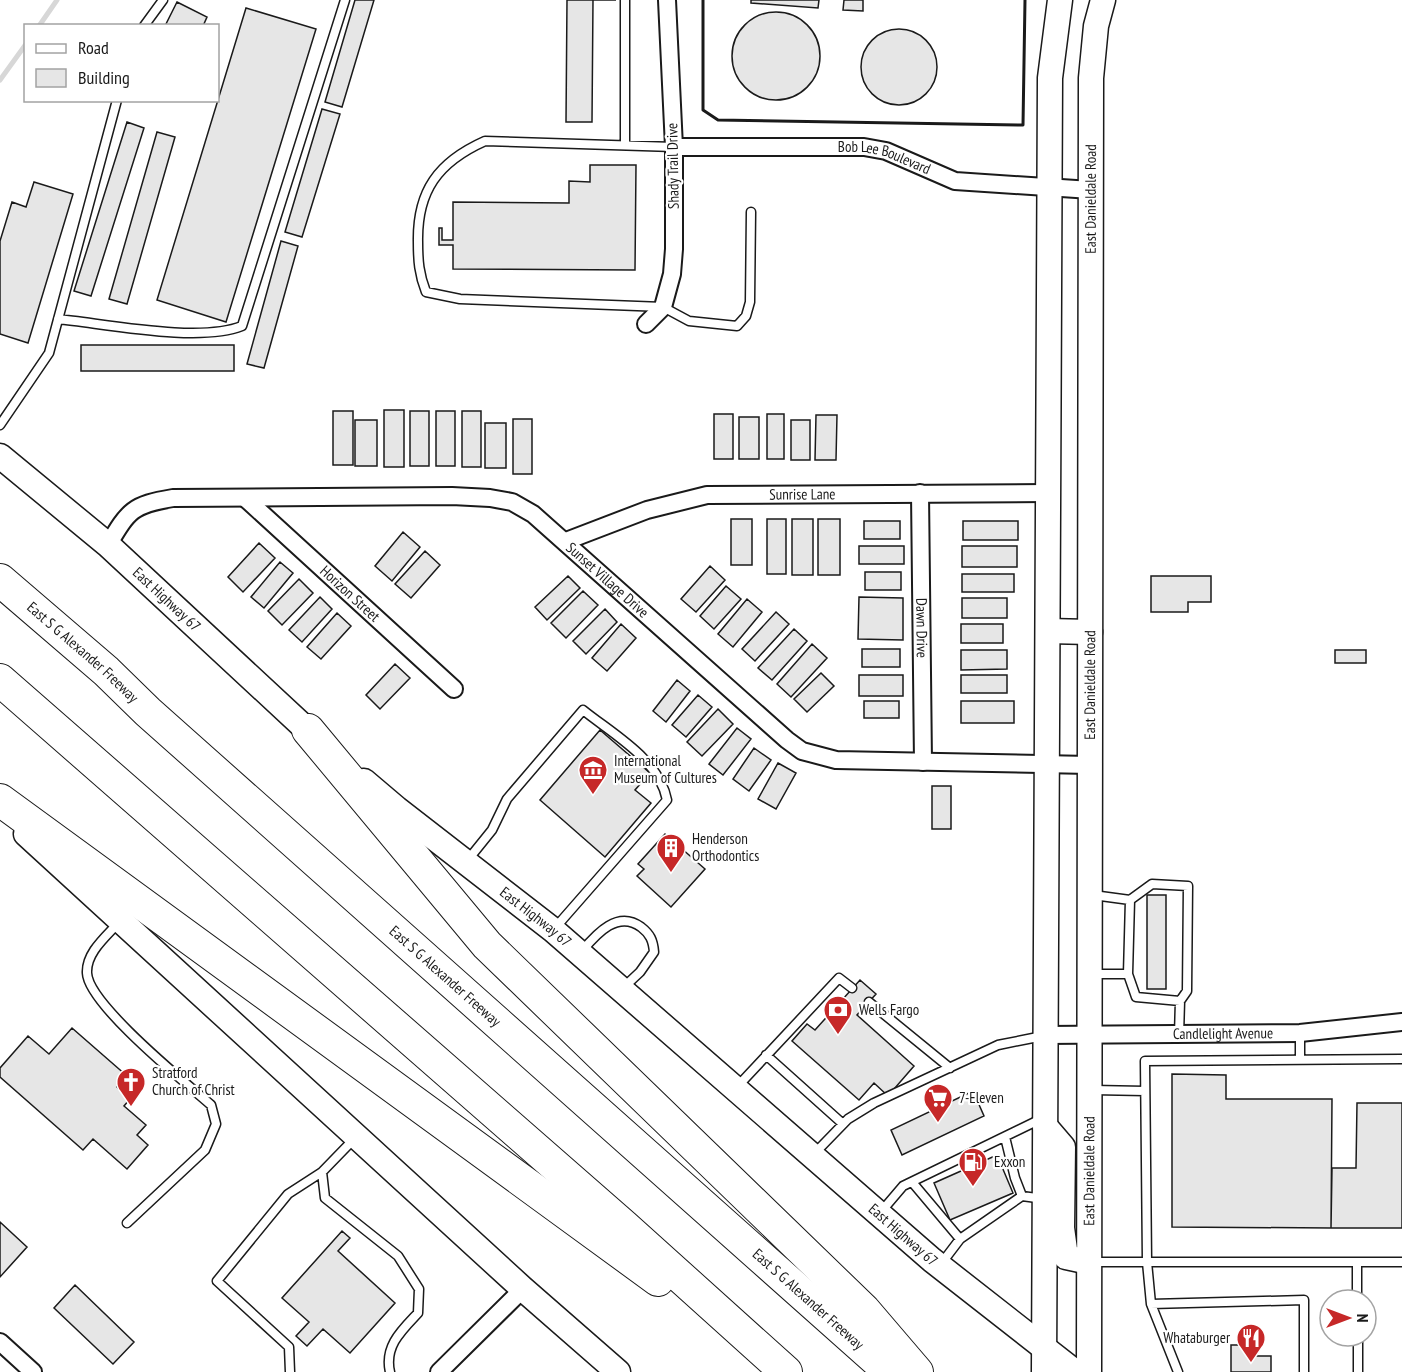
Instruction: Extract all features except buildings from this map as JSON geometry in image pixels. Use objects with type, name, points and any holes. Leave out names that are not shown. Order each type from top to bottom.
[{"type":"highway","name":"East S G Alexander Freeway","points":[[0,580],[106,671],[148,712],[890,1372]]},
{"type":"highway","points":[[0,680],[615,1218],[785,1372]]},
{"type":"highway","points":[[308,730],[487,945],[864,1310],[917,1372]]},
{"type":"highway","points":[[0,800],[785,1372]]},
{"type":"main road","points":[[1044,1372],[1033,1198],[1045,1122],[1050,78],[1059,0]]},
{"type":"main road","name":"East Danieldale Road","points":[[1089,1372],[1091,78],[1096,26],[1103,0]]},
{"type":"main road","name":"East Highway 67","points":[[0,456],[108,545],[397,809],[553,930],[940,1266],[1074,1372]]},
{"type":"main road","points":[[1047,631],[1090,632]]},
{"type":"main road","points":[[0,810],[523,1289],[618,1372]]},
{"type":"main road","points":[[1045,1122],[1063,1147],[1062,1228],[1066,1257],[1089,1262]]},
{"type":"street","name":"Shady Trail Drive","points":[[663,307],[672,274],[674,249],[674,147],[667,0]]},
{"type":"street","name":"Bob Lee Boulevard","points":[[674,147],[864,147],[886,151],[955,181],[1090,190]]},
{"type":"street","points":[[645,324],[663,307]]},
{"type":"street","name":"Dawn Drive","points":[[920,494],[923,762]]},
{"type":"street","name":"Sunrise Lane","points":[[566,542],[647,510],[707,495],[1048,494]]},
{"type":"street","name":"Sunset Village Drive","points":[[108,545],[127,514],[139,506],[173,498],[490,498],[512,502],[526,510],[566,542],[662,632],[802,751],[836,760],[1090,765]]},
{"type":"street","name":"Horizon Street","points":[[245,498],[454,689]]},
{"type":"street","name":"Candlelight Avenue","points":[[1045,1035],[1299,1033],[1402,1022]]},
{"type":"street","points":[[439,1372],[523,1289]]},
{"type":"street","points":[[0,1342],[33,1372]]},
{"type":"lane","points":[[145,24],[163,0]]},
{"type":"lane","points":[[58,319],[181,331],[226,332],[242,326],[345,0]]},
{"type":"lane","points":[[625,0],[625,145]]},
{"type":"lane","points":[[0,425],[49,353],[116,102]]},
{"type":"lane","points":[[674,147],[485,141],[466,150],[436,177],[423,197],[418,219],[418,272],[426,292],[460,299],[663,307],[690,321],[737,326],[746,316],[750,302],[751,212]]},
{"type":"lane","points":[[467,862],[492,830],[507,799],[583,710],[653,767],[664,783],[667,800],[553,930]]},
{"type":"lane","points":[[1090,895],[1130,900],[1152,884],[1188,886],[1187,991],[1180,1001],[1179,1035]]},
{"type":"lane","points":[[1130,900],[1128,974],[1136,997],[1180,1001]]},
{"type":"lane","points":[[120,920],[90,954],[87,973],[90,988],[125,1028],[211,1105],[216,1124],[205,1150],[127,1223]]},
{"type":"lane","points":[[580,954],[593,937],[618,920],[632,920],[649,934],[654,952],[640,972],[621,990]]},
{"type":"lane","points":[[1089,975],[1128,974]]},
{"type":"lane","points":[[735,1088],[839,978],[852,988]]},
{"type":"lane","points":[[869,1002],[950,1068]]},
{"type":"lane","points":[[1299,1033],[1300,1060]]},
{"type":"lane","points":[[812,1155],[843,1124],[874,1103],[998,1045],[1045,1035]]},
{"type":"lane","points":[[766,1055],[843,1124]]},
{"type":"lane","points":[[1178,1372],[1151,1304],[1147,1262],[1145,1061],[1402,1059]]},
{"type":"lane","points":[[1089,1090],[1145,1091]]},
{"type":"lane","points":[[879,1213],[903,1186],[1005,1137],[1045,1122]]},
{"type":"lane","points":[[290,1372],[289,1347],[217,1281],[288,1194],[322,1172],[356,1137]]},
{"type":"lane","points":[[940,1266],[960,1239],[1033,1198],[1015,1178],[1005,1137]]},
{"type":"lane","points":[[322,1172],[325,1197],[398,1256],[419,1288],[418,1313],[393,1340],[388,1365],[390,1372]]},
{"type":"lane","points":[[912,1182],[960,1239]]},
{"type":"lane","points":[[1089,1262],[1402,1262]]},
{"type":"lane","points":[[1357,1262],[1358,1288]]},
{"type":"lane","points":[[1151,1304],[1304,1300],[1304,1372]]},
{"type":"lane","points":[[1358,1348],[1358,1372]]},
{"type":"waterway","points":[[40,24],[57,0]]},
{"type":"waterway","points":[[0,80],[24,47]]},
{"type":"wall","points":[[703,0],[703,110],[718,120],[1023,125],[1025,0]]},
{"type":"place","name":"International Museum of Cultures","points":[[593,796]]},
{"type":"place","name":"Henderson Orthodontics","points":[[671,874]]},
{"type":"place","name":"Wells Fargo","points":[[838,1036]]},
{"type":"place","name":"Stratford Church of Christ","points":[[131,1108]]},
{"type":"place","name":"7-Eleven","points":[[938,1124]]},
{"type":"place","name":"Exxon","points":[[973,1188]]},
{"type":"place","name":"Whataburger","points":[[1251,1364]]}]
